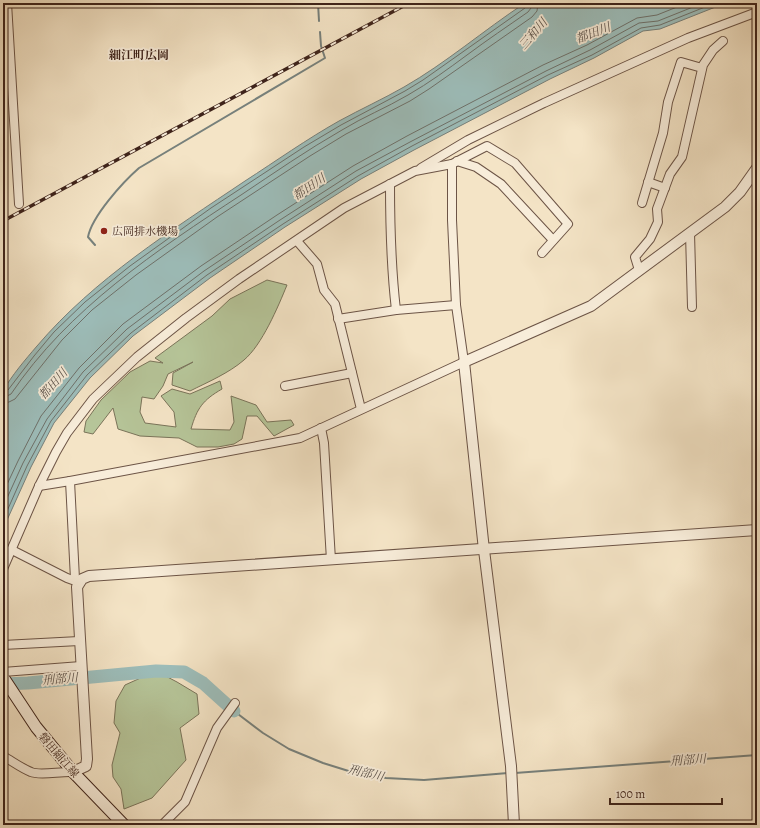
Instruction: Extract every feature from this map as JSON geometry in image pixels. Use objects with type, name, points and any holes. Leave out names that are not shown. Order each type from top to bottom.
[{"type":"main road","name":"磐田細江線","points":[[3,677],[36,727],[72,772],[120,824]]},
{"type":"street","points":[[7,3],[19,204]]},
{"type":"street","points":[[3,569],[39,486],[67,432],[93,399],[137,357],[186,318],[239,279],[344,208],[415,171],[468,140],[544,103],[688,38],[757,12]]},
{"type":"street","points":[[639,270],[635,258],[650,239],[658,222],[657,209],[670,174],[682,157],[702,68],[713,50],[723,41]]},
{"type":"street","points":[[642,203],[663,133],[668,102],[681,62],[702,68]]},
{"type":"street","points":[[415,171],[454,163],[487,146],[515,163],[568,224],[542,252]]},
{"type":"street","points":[[454,163],[476,167],[501,184],[553,240]]},
{"type":"street","points":[[454,163],[452,220],[456,305],[464,362],[484,550],[511,766],[514,825]]},
{"type":"street","points":[[39,486],[300,438],[464,362],[591,306],[725,207],[740,192],[757,170]]},
{"type":"street","points":[[648,182],[665,188]]},
{"type":"street","points":[[390,184],[391,265],[396,310]]},
{"type":"street","points":[[690,233],[692,307]]},
{"type":"street","points":[[297,241],[317,264],[324,290],[335,304],[361,409]]},
{"type":"street","points":[[338,319],[396,310],[456,305]]},
{"type":"street","points":[[284,386],[352,373]]},
{"type":"street","points":[[322,428],[331,560]]},
{"type":"street","points":[[70,481],[75,579],[79,582]]},
{"type":"street","points":[[3,756],[32,773],[49,773],[60,771],[72,772],[86,766],[87,759],[77,587],[82,579],[89,576],[757,530]]},
{"type":"street","points":[[12,550],[67,578],[79,582]]},
{"type":"street","points":[[3,645],[79,641]]},
{"type":"street","points":[[3,672],[81,666]]},
{"type":"street","points":[[162,825],[186,802],[217,728],[235,704]]},
{"type":"green space","points":[[267,280],[287,285],[269,325],[251,353],[232,369],[190,391],[172,385],[173,373],[193,362],[168,374],[163,386],[154,399],[142,397],[140,412],[145,423],[176,427],[174,412],[161,396],[172,389],[190,394],[220,381],[222,389],[205,401],[198,410],[191,429],[230,430],[234,422],[231,396],[256,405],[267,422],[291,420],[294,425],[274,436],[257,416],[247,416],[242,439],[234,444],[218,447],[197,447],[179,438],[140,436],[118,429],[113,408],[93,434],[84,432],[86,421],[101,400],[130,372],[150,361],[163,363],[155,358],[212,316],[230,299]]},
{"type":"green space","points":[[156,671],[197,694],[199,714],[180,728],[186,760],[152,798],[124,809],[121,789],[113,777],[112,765],[120,733],[114,723],[116,701],[125,685]]},
{"type":"water","points":[[525,3],[719,3],[718,6],[660,29],[643,31],[594,58],[550,79],[414,150],[361,179],[285,227],[210,278],[133,336],[90,378],[54,423],[31,467],[3,529],[3,391],[23,362],[59,322],[109,277],[162,237],[315,135],[420,78]]},
{"type":"waterway","points":[[318,3],[319,21]]},
{"type":"waterway","points":[[95,245],[88,237],[95,219],[117,190],[132,174],[139,168],[325,58],[321,46],[320,32]]},
{"type":"waterway","name":"刑部川","points":[[3,684],[156,671],[184,672],[203,683],[234,711]]},
{"type":"waterway","name":"刑部川","points":[[234,711],[263,733],[289,749],[323,763],[355,773],[386,778],[424,780],[508,773]]},
{"type":"waterway","name":"刑部川","points":[[515,773],[757,755]]},
{"type":"railway","points":[[3,221],[409,3]]},
{"type":"place","name":"広岡排水機場","points":[[104,231]]},
{"type":"district","name":"細江町広岡","points":[[139,55]]},
{"type":"water label","name":"都田川","points":[[593,33]]},
{"type":"water label","name":"三和川","points":[[533,34]]},
{"type":"water label","name":"都田川","points":[[309,187]]},
{"type":"water label","name":"都田川","points":[[53,384]]}]
